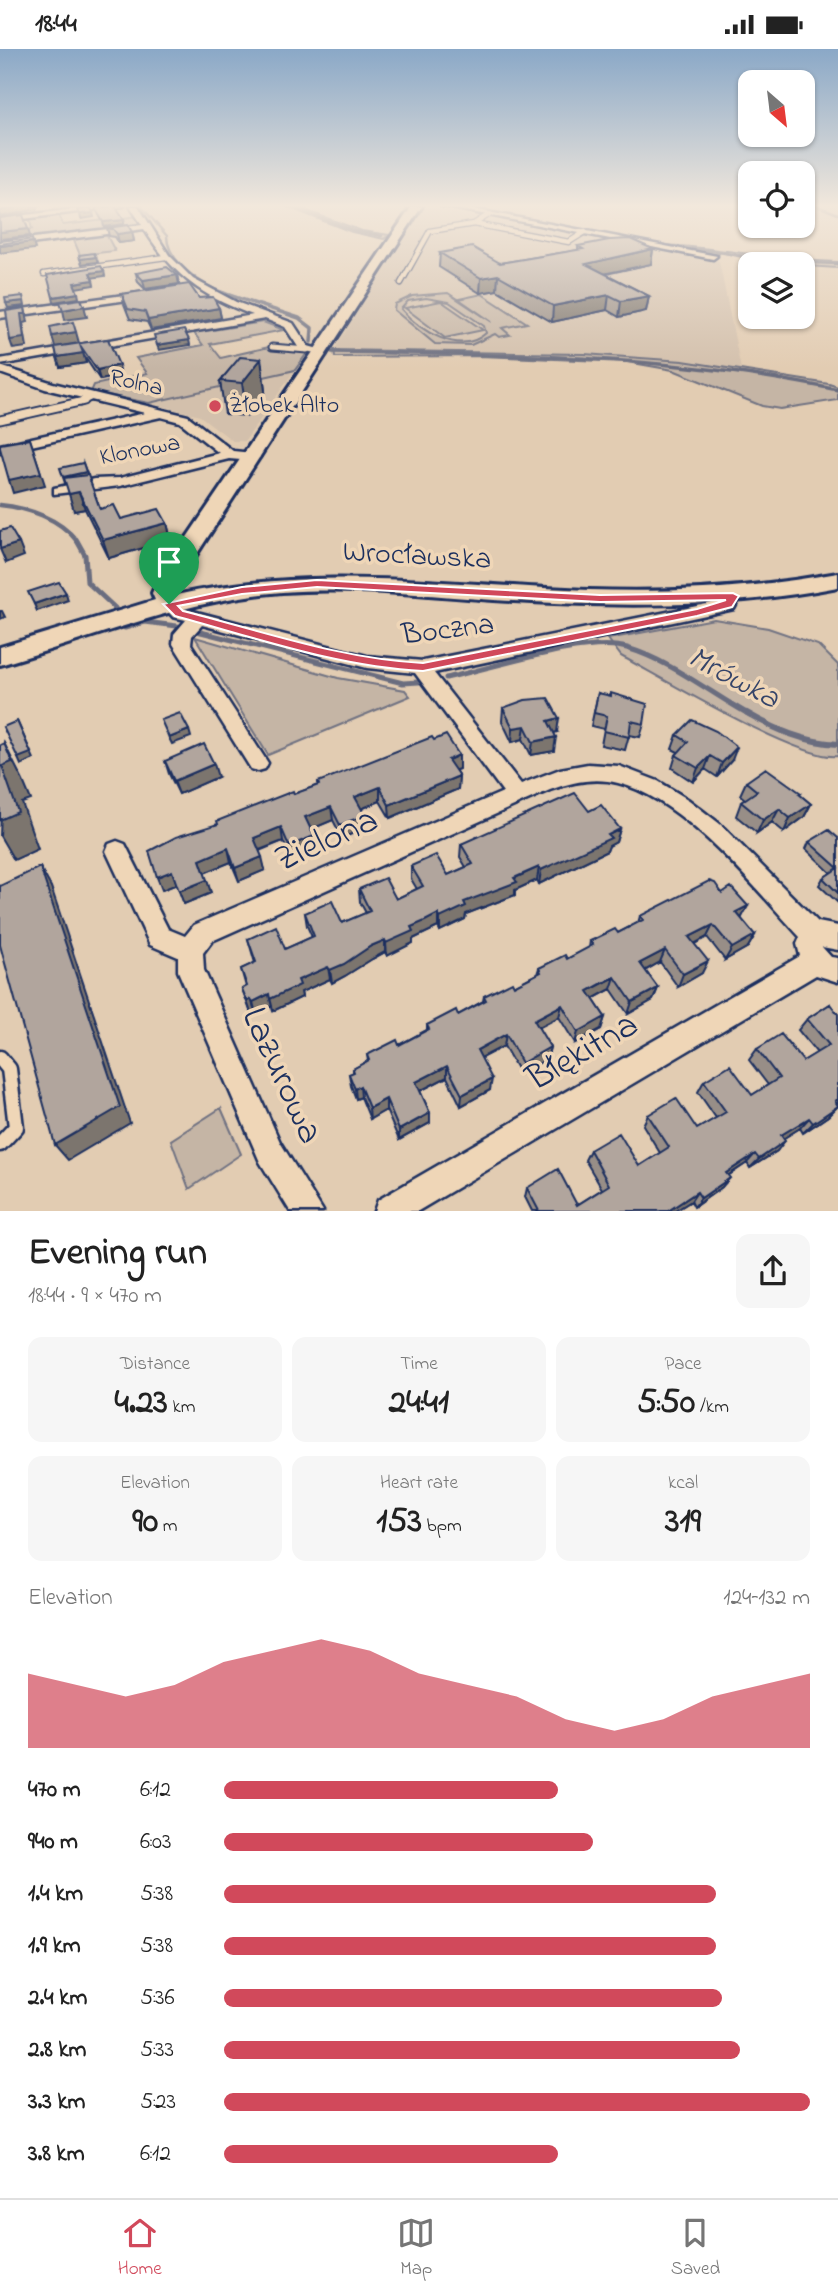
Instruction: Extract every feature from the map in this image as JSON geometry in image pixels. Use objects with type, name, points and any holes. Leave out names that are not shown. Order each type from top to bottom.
[{"type":"street","points":[[169,260],[198,287],[291,327],[314,351]]},
{"type":"street","points":[[169,604],[164,593],[169,580],[253,457],[314,351],[378,260]]},
{"type":"street","points":[[185,289],[198,287]]},
{"type":"street","points":[[0,315],[159,293]]},
{"type":"street","points":[[0,362],[267,316]]},
{"type":"street","name":"Rolna","points":[[0,369],[92,397],[162,412],[189,421],[229,455]]},
{"type":"street","points":[[0,449],[162,412]]},
{"type":"street","points":[[229,455],[253,457]]},
{"type":"street","name":"Klonowa","points":[[60,491],[94,483],[120,482],[229,455]]},
{"type":"street","name":"Wrocławska","points":[[0,656],[169,604],[242,590],[317,584],[600,598],[733,596],[838,580]]},
{"type":"street","name":"Boczna","points":[[169,604],[190,626],[367,662],[423,667],[697,612],[728,604],[733,596]]},
{"type":"street","points":[[190,626],[182,644],[258,763]]},
{"type":"street","points":[[423,667],[425,675],[517,795]]},
{"type":"street","name":"Zielona","points":[[190,960],[203,933],[560,777],[588,772],[617,773],[647,783],[672,797],[704,823],[827,951]]},
{"type":"street","points":[[117,851],[159,937],[190,960]]},
{"type":"street","name":"Błękitna","points":[[389,1211],[827,951]]},
{"type":"street","name":"Lazurowa","points":[[190,960],[270,1152],[308,1211]]},
{"type":"lane","points":[[44,274],[143,260]]},
{"type":"lane","points":[[401,283],[414,260]]},
{"type":"lane","points":[[272,347],[314,351]]},
{"type":"lane","points":[[0,420],[80,403],[92,397]]},
{"type":"lane","points":[[0,1058],[9,1069],[16,1126],[0,1144]]},
{"type":"shaded area","points":[[389,260],[715,260],[719,261],[741,369],[584,354],[334,350]]},
{"type":"shaded area","points":[[815,260],[838,262],[838,268],[815,267]]},
{"type":"shaded area","points":[[448,293],[492,322],[459,299],[482,294],[527,323],[502,328],[510,335],[499,337],[495,334],[471,345],[435,344],[394,310],[395,304],[412,296]],"holes":[[[426,298],[449,302],[484,326],[486,333],[476,340],[464,342],[440,338],[418,325],[401,309],[408,301]]]},
{"type":"shaded area","points":[[441,301],[483,330],[445,338],[405,308]]},
{"type":"shaded area","points":[[263,322],[284,330],[210,344],[221,358],[269,347],[307,353],[295,370],[149,403],[91,392],[94,385],[147,373],[136,358],[203,345],[194,333]]},
{"type":"shaded area","points":[[334,350],[584,354],[683,361],[829,384],[838,387],[838,400],[780,409],[762,406],[673,370],[627,362],[479,356],[335,357]]},
{"type":"shaded area","name":"Żłobek Alto","points":[[295,370],[245,441],[233,441],[200,416],[149,403]]},
{"type":"shaded area","points":[[714,619],[768,628],[818,645],[838,665],[838,756],[794,746],[764,733],[621,656],[608,639]]},
{"type":"shaded area","points":[[195,637],[338,678],[405,690],[410,696],[268,755]]},
{"type":"shaded area","points":[[221,1108],[241,1154],[189,1189],[171,1140]]},
{"type":"building","points":[[452,260],[495,260],[500,263],[516,260],[603,260],[586,264],[649,296],[621,301],[609,295],[553,306],[498,275],[481,278]]},
{"type":"building","points":[[101,266],[104,271],[90,273],[93,280],[74,283],[78,293],[53,297],[47,275]]},
{"type":"building","points":[[167,267],[177,275],[143,280],[136,273]]},
{"type":"building","points":[[189,284],[199,298],[213,297],[219,308],[148,320],[145,312],[128,309],[122,294]]},
{"type":"building","points":[[23,296],[24,301],[6,303],[5,298]]},
{"type":"building","points":[[81,299],[84,306],[63,310],[60,302]]},
{"type":"building","points":[[25,308],[26,314],[21,314],[24,338],[10,340],[6,311]]},
{"type":"building","points":[[73,322],[76,332],[52,336],[50,327]]},
{"type":"building","points":[[184,330],[189,340],[157,345],[154,335]]},
{"type":"building","points":[[108,339],[119,365],[97,370],[80,345],[83,353],[57,357],[55,347]]},
{"type":"building","points":[[240,357],[261,359],[242,383],[220,381]]},
{"type":"building","points":[[30,439],[41,473],[9,480],[0,444]]},
{"type":"building","points":[[83,463],[86,472],[63,477],[60,468]]},
{"type":"building","points":[[88,475],[100,509],[114,505],[121,519],[159,509],[167,523],[103,540],[79,492],[69,494],[64,478]]},
{"type":"building","points":[[10,528],[19,543],[0,549],[0,531]]},
{"type":"building","points":[[59,582],[66,593],[34,604],[28,592]]},
{"type":"building","points":[[598,693],[611,696],[611,693],[647,704],[644,724],[631,721],[629,737],[604,731],[607,716],[594,713]]},
{"type":"building","points":[[548,698],[559,718],[548,721],[556,737],[533,742],[525,726],[513,728],[503,708],[525,700]]},
{"type":"building","points":[[180,713],[189,730],[169,738],[161,720]]},
{"type":"building","points":[[692,720],[716,731],[737,747],[722,763],[710,756],[698,768],[676,755],[688,742],[677,735]]},
{"type":"building","points":[[17,721],[31,753],[18,758],[3,727]]},
{"type":"building","points":[[446,735],[459,755],[448,760],[459,776],[389,805],[380,787],[355,797],[365,815],[340,825],[331,807],[305,817],[314,836],[289,846],[281,827],[254,838],[262,857],[235,868],[228,848],[200,860],[207,880],[179,891],[172,871],[157,877],[149,851],[176,837],[218,824],[217,821],[293,791],[294,794],[319,785],[318,782],[432,737],[434,740]]},
{"type":"building","points":[[4,743],[12,762],[2,766],[18,812],[0,820],[0,745]]},
{"type":"building","points":[[204,744],[214,764],[174,781],[165,761]]},
{"type":"building","points":[[766,768],[801,793],[799,794],[811,804],[790,818],[779,809],[763,820],[741,802],[757,791],[746,782]]},
{"type":"building","points":[[575,793],[589,811],[601,805],[620,829],[608,835],[611,838],[541,870],[539,867],[514,878],[517,882],[464,902],[466,906],[440,918],[438,914],[411,927],[413,931],[386,943],[385,940],[371,946],[344,964],[330,970],[328,967],[298,980],[300,985],[270,999],[269,994],[253,1002],[251,999],[247,1001],[242,989],[247,986],[241,969],[256,962],[248,939],[276,926],[285,949],[314,936],[305,913],[332,901],[342,923],[370,911],[359,889],[385,878],[396,899],[423,886],[411,866],[436,855],[448,875],[473,864],[461,844]]},
{"type":"building","points":[[829,830],[838,838],[838,868],[809,842]]},
{"type":"building","points":[[40,867],[120,1107],[55,1145],[0,945],[0,886]]},
{"type":"building","points":[[838,868],[838,893],[823,878]]},
{"type":"building","points":[[709,881],[715,883],[722,893],[731,887],[748,906],[736,912],[755,935],[732,948],[713,925],[689,937],[708,961],[683,974],[665,950],[640,963],[658,988],[632,1002],[615,977],[588,991],[605,1017],[578,1032],[562,1005],[534,1020],[550,1047],[522,1063],[506,1034],[477,1050],[492,1079],[462,1095],[447,1066],[416,1082],[430,1113],[399,1130],[386,1099],[369,1108],[360,1086],[355,1089],[349,1074],[369,1060],[367,1055],[397,1040],[399,1045],[429,1029],[427,1025],[456,1010],[458,1015],[486,1000],[484,996],[512,982],[514,986],[541,972],[539,968],[565,955],[567,959],[593,945],[590,941],[615,929],[618,933],[643,920],[640,916]]},
{"type":"building","points":[[830,1004],[838,1014],[838,1099],[835,1101],[838,1106],[813,1123],[809,1118],[781,1135],[785,1141],[759,1159],[755,1154],[726,1173],[730,1178],[701,1198],[697,1192],[668,1211],[539,1211],[527,1188],[558,1169],[577,1205],[609,1185],[590,1150],[619,1133],[639,1166],[669,1147],[648,1115],[676,1098],[697,1129],[726,1112],[704,1081],[730,1065],[752,1095],[779,1078],[757,1049],[781,1034],[803,1061],[829,1045],[807,1019]]},
{"type":"waterway","points":[[177,260],[197,279],[225,293]]},
{"type":"waterway","points":[[772,260],[838,264]]},
{"type":"waterway","points":[[220,292],[299,318],[312,328],[311,342]]},
{"type":"waterway","points":[[332,352],[523,356],[649,363],[775,378],[838,390]]},
{"type":"waterway","name":"Mrówka","points":[[0,505],[52,520],[77,541]]},
{"type":"waterway","name":"Mrówka","points":[[76,539],[85,555],[87,582],[115,608]]},
{"type":"waterway","name":"Mrówka","points":[[125,628],[145,622],[177,626],[403,683],[419,682]]},
{"type":"waterway","name":"Mrówka","points":[[446,678],[538,655],[610,645],[627,648],[659,661],[750,715]]},
{"type":"waterway","name":"Mrówka","points":[[747,713],[791,734],[838,744]]},
{"type":"place","name":"Żłobek Alto","points":[[215,406]]},
{"type":"route","points":[[317,584],[600,598],[733,596],[728,604],[697,612],[466,661],[423,667],[400,667],[350,658],[179,614],[169,604],[242,590],[317,584]]}]
